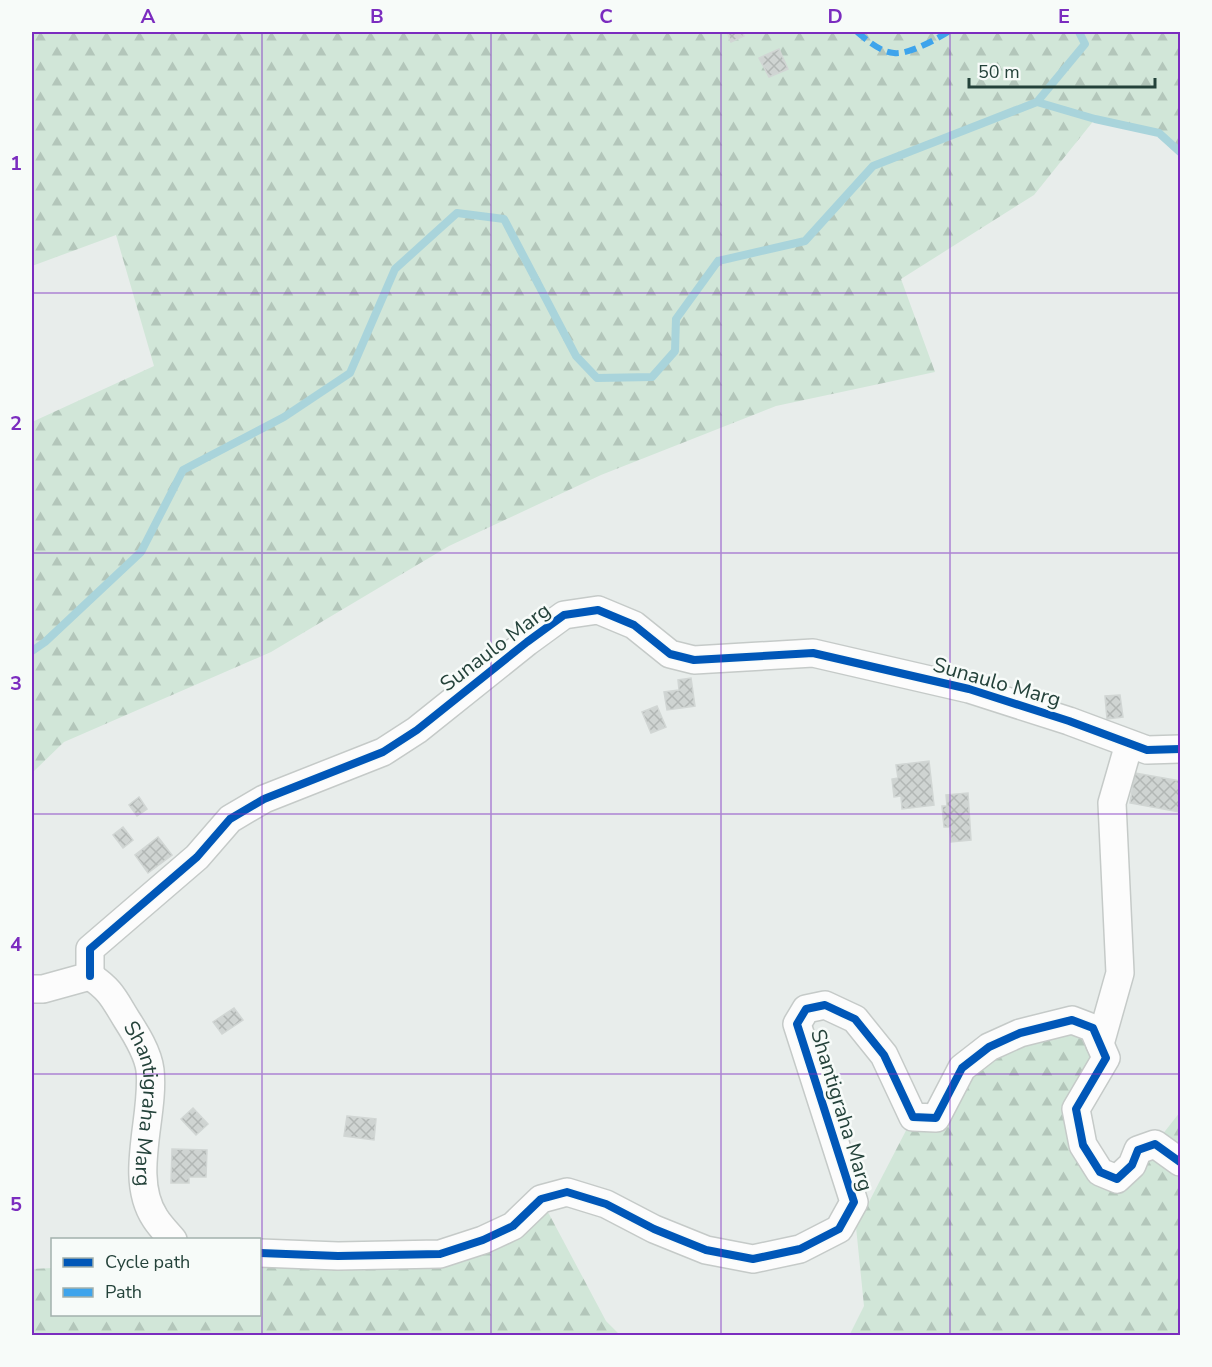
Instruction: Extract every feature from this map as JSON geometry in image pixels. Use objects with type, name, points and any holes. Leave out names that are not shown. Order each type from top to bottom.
[{"type":"street","name":"Sunaulo Marg","points":[[90,976],[90,949],[198,857],[230,819],[264,799],[383,752],[417,730],[564,615],[598,610],[634,625],[670,654],[694,660],[813,653],[969,689],[1068,721],[1147,750],[1180,749]]},
{"type":"street","points":[[1129,744],[1112,802],[1120,973],[1100,1044],[1106,1058],[1076,1109],[1083,1145],[1100,1172],[1117,1179],[1132,1165],[1138,1150],[1155,1144],[1180,1162]]},
{"type":"street","points":[[32,989],[90,976]]},
{"type":"street","name":"Shantigraha Marg","points":[[90,976],[107,987],[137,1037],[150,1068],[150,1107],[144,1147],[143,1185],[154,1217],[171,1238]]},
{"type":"street","name":"Shantigraha Marg","points":[[261,1253],[338,1256],[440,1254],[483,1240],[513,1226],[541,1198],[567,1192],[606,1204],[654,1229],[706,1250],[753,1259],[800,1249],[839,1229],[854,1202],[797,1024],[806,1009],[825,1005],[855,1019],[884,1055],[913,1117],[936,1118],[962,1068],[989,1047],[1020,1033],[1072,1020],[1093,1028],[1100,1044]]},
{"type":"green space","points":[[32,32],[1180,32],[1180,152],[1159,133],[1095,119],[1034,195],[901,279],[935,372],[776,406],[601,475],[449,546],[271,652],[64,742],[32,773],[32,422],[154,366],[116,235],[32,266]]},
{"type":"green space","points":[[1072,1020],[1106,1058],[1076,1109],[1100,1172],[1155,1144],[1180,1112],[1180,1335],[849,1336],[864,1306],[856,1227],[913,1117],[936,1118],[962,1068]]},
{"type":"green space","points":[[541,1199],[606,1321],[620,1335],[32,1335],[32,1269],[51,1268],[51,1316],[261,1316],[261,1253],[440,1254]]},
{"type":"building","points":[[727,32],[742,32],[744,36],[731,42]]},
{"type":"building","points":[[779,49],[788,69],[769,77],[759,58]]},
{"type":"building","points":[[691,678],[695,706],[667,710],[664,692],[679,690],[678,680]]},
{"type":"building","points":[[1120,695],[1123,717],[1107,719],[1105,696]]},
{"type":"building","points":[[657,706],[666,727],[651,733],[642,712]]},
{"type":"building","points":[[929,761],[934,805],[902,809],[901,796],[894,797],[892,779],[898,778],[896,765]]},
{"type":"building","points":[[1135,773],[1180,781],[1180,812],[1130,803]]},
{"type":"building","points":[[968,793],[971,840],[951,842],[950,827],[944,827],[942,806],[947,806],[946,795]]},
{"type":"building","points":[[139,797],[147,809],[137,816],[129,805]]},
{"type":"building","points":[[123,827],[133,840],[123,848],[113,835]]},
{"type":"building","points":[[158,837],[172,855],[148,873],[135,855]]},
{"type":"building","points":[[234,1008],[243,1020],[222,1034],[213,1022]]},
{"type":"building","points":[[193,1108],[208,1124],[196,1135],[181,1119]]},
{"type":"building","points":[[347,1116],[376,1119],[374,1140],[344,1136]]},
{"type":"building","points":[[172,1149],[207,1150],[206,1177],[189,1177],[189,1183],[171,1183]]},
{"type":"waterway","points":[[1037,102],[1085,44],[1079,32]]},
{"type":"waterway","points":[[32,651],[45,642],[141,552],[183,470],[284,417],[350,373],[395,269],[457,213],[504,219],[576,356],[597,378],[652,377],[675,351],[676,319],[718,261],[805,241],[873,166],[1037,102],[1095,119],[1159,133],[1180,152]]},
{"type":"marked path","points":[[857,32],[879,48],[894,53],[914,49],[948,32]]},
{"type":"cycle path","points":[[90,976],[90,949],[197,857],[230,819],[264,799],[383,752],[417,730],[564,615],[598,610],[634,625],[670,654],[694,660],[813,653],[969,689],[1069,721],[1147,750],[1180,749]]},
{"type":"cycle path","points":[[261,1253],[338,1256],[440,1254],[483,1240],[513,1226],[541,1199],[567,1192],[606,1204],[654,1229],[706,1250],[753,1259],[800,1249],[839,1229],[854,1202],[797,1024],[806,1009],[825,1005],[855,1019],[884,1055],[913,1117],[936,1118],[962,1068],[989,1047],[1020,1033],[1072,1020],[1093,1028],[1106,1058],[1076,1109],[1083,1145],[1100,1172],[1117,1179],[1132,1165],[1138,1150],[1155,1144],[1180,1162]]}]
